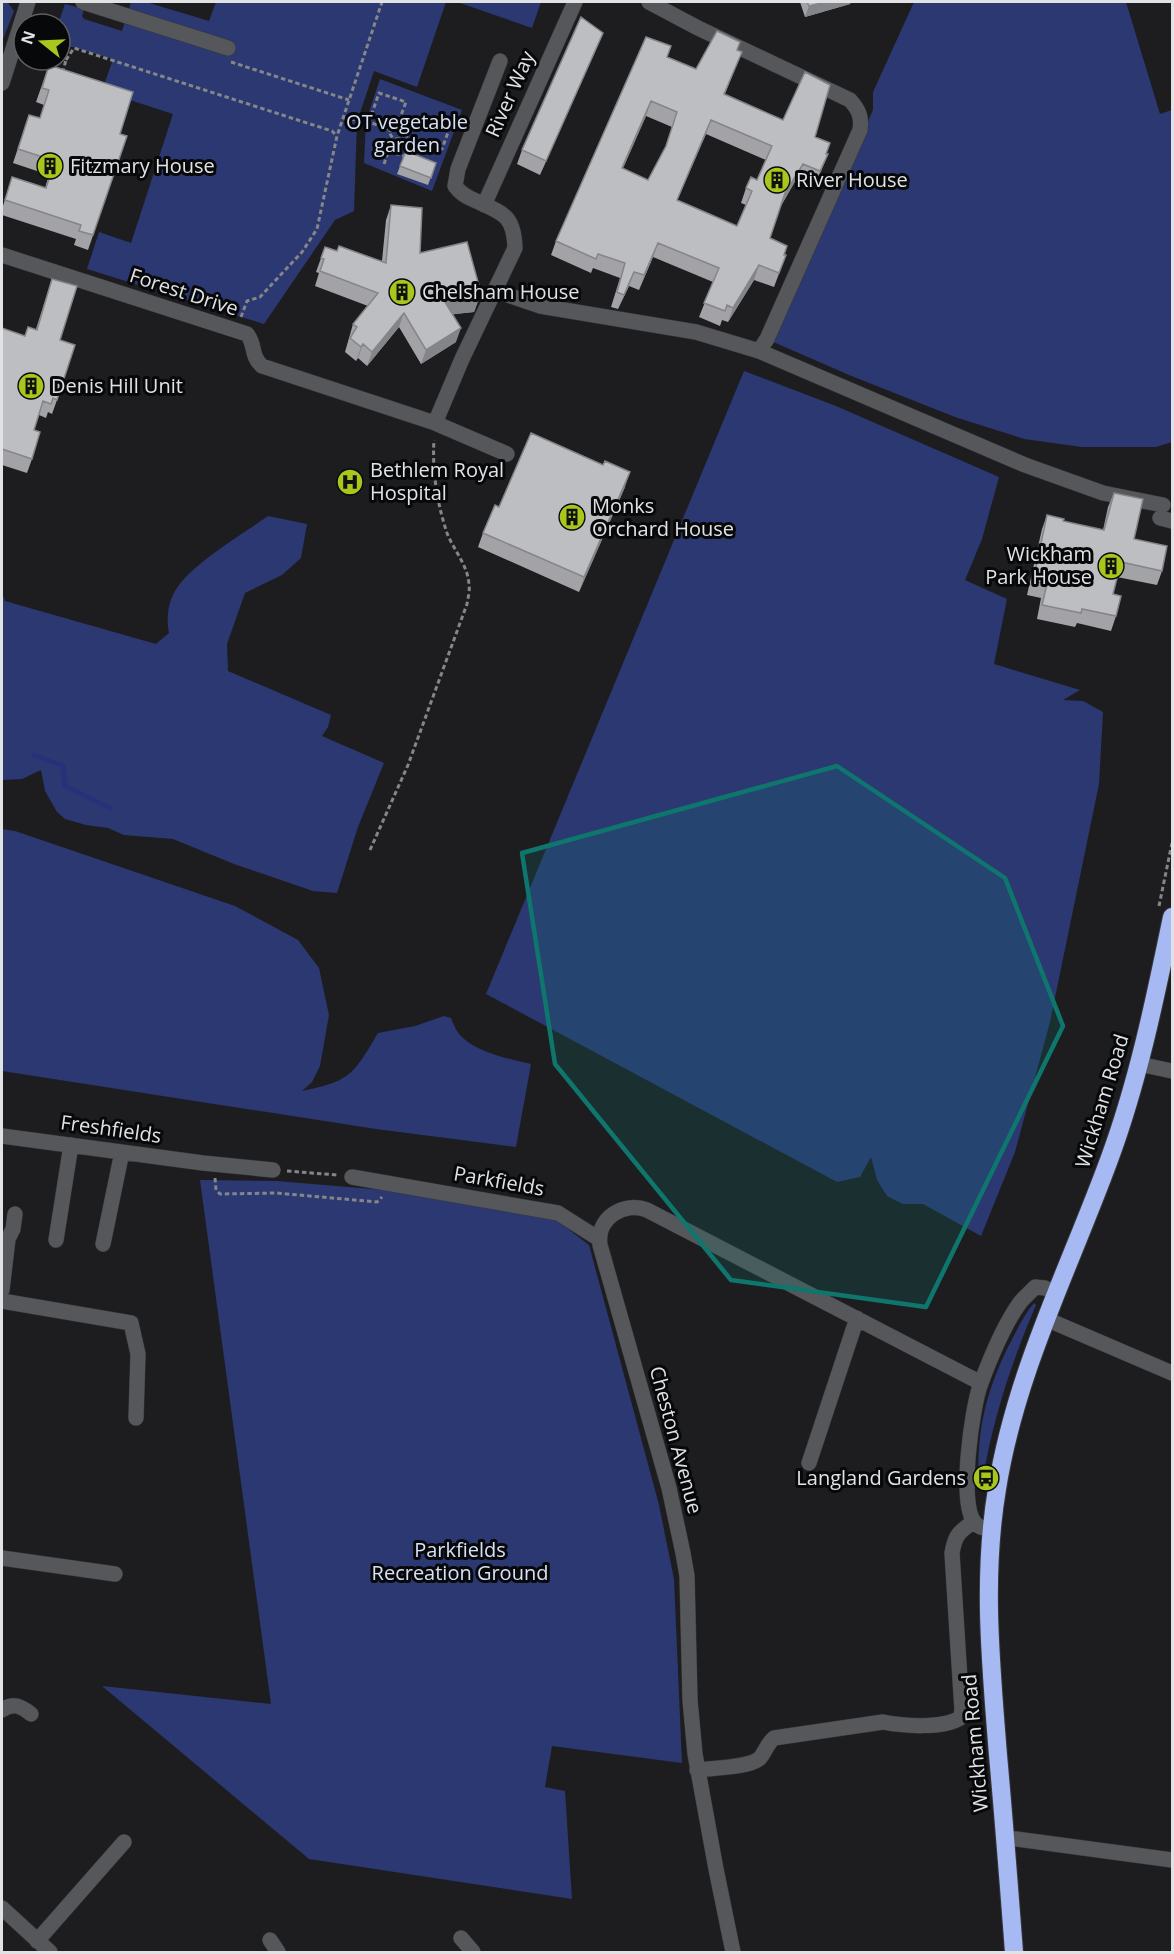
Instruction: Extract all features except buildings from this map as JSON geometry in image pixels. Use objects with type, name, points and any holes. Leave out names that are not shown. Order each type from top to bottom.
[{"type":"highway","name":"Wickham Road","points":[[1014,1953],[989,1638],[992,1529],[1000,1470],[1012,1419],[1046,1319],[1110,1160],[1139,1064],[1165,916]]},
{"type":"street","points":[[2,79],[28,2]]},
{"type":"street","points":[[83,2],[228,48]]},
{"type":"street","name":"River Way","points":[[484,205],[575,2]]},
{"type":"street","points":[[649,2],[698,28],[850,100],[858,108],[861,119],[860,130],[767,339],[759,351]]},
{"type":"street","points":[[500,61],[455,178],[455,186],[459,192],[508,217],[514,231],[516,248],[462,358],[435,423],[507,454]]},
{"type":"street","name":"Forest Drive","points":[[2,255],[247,334],[253,341],[255,360],[262,366],[435,423]]},
{"type":"street","points":[[496,291],[540,306],[696,332],[759,351],[1025,465],[1165,515]]},
{"type":"street","points":[[1139,1064],[1173,1071]]},
{"type":"street","name":"Freshfields","points":[[2,1136],[273,1170]]},
{"type":"street","points":[[56,1240],[71,1145]]},
{"type":"street","points":[[103,1244],[122,1152]]},
{"type":"street","name":"Parkfields","points":[[352,1177],[558,1212],[599,1239]]},
{"type":"street","points":[[599,1239],[603,1224],[614,1213],[628,1208],[642,1208],[981,1383]]},
{"type":"street","points":[[2,1290],[8,1239],[13,1229],[15,1214]]},
{"type":"street","name":"Cheston Avenue","points":[[599,1239],[666,1477],[681,1543],[687,1576],[691,1718],[697,1770],[733,1953]]},
{"type":"street","points":[[992,1529],[981,1528],[973,1522],[970,1515],[968,1454],[971,1424],[981,1383],[1019,1304],[1035,1287],[1056,1293]]},
{"type":"street","points":[[2,1301],[131,1323],[138,1354],[136,1418]]},
{"type":"street","points":[[809,1463],[857,1318]]},
{"type":"street","points":[[1046,1319],[1173,1373]]},
{"type":"street","name":"Wickham Road","points":[[697,1770],[753,1763],[774,1738],[883,1722],[899,1725],[948,1722],[960,1718],[962,1711],[952,1553],[954,1540],[959,1532],[973,1522]]},
{"type":"street","points":[[2,1558],[115,1574]]},
{"type":"street","points":[[2,1710],[11,1705],[17,1705],[31,1714]]},
{"type":"street","points":[[1006,1839],[1173,1860]]},
{"type":"street","points":[[37,1941],[124,1842]]},
{"type":"street","points":[[2,1908],[50,1953]]},
{"type":"street","points":[[461,1938],[472,1953]]},
{"type":"path","points":[[236,330],[247,301],[260,297],[302,252],[314,234],[320,217],[337,136],[382,2]]},
{"type":"path","points":[[72,51],[74,48],[332,131],[337,136]]},
{"type":"path","points":[[63,72],[63,79]]},
{"type":"path","points":[[344,118],[369,122],[391,130],[398,126],[406,102],[379,93],[369,122]]},
{"type":"path","points":[[404,135],[442,149],[451,124]]},
{"type":"path","points":[[398,126],[402,127],[404,135]]},
{"type":"path","points":[[384,164],[393,138],[391,130]]},
{"type":"path","points":[[393,138],[401,138],[404,135]]},
{"type":"path","points":[[388,151],[416,161]]},
{"type":"path","points":[[370,850],[408,765],[468,604],[469,585],[465,566],[448,536],[440,508],[432,463],[435,423]]},
{"type":"path","points":[[1165,916],[1173,843]]},
{"type":"path","points":[[214,1164],[216,1190],[220,1194],[276,1193],[377,1202],[383,1196],[385,1183]]},
{"type":"path","points":[[273,1170],[352,1177]]},
{"type":"highlighted area","points":[[837,766],[1005,878],[1063,1026],[926,1307],[731,1280],[555,1064],[522,853]]},
{"type":"green space","points":[[2,2],[8,3],[14,11],[2,42]]},
{"type":"green space","points":[[131,2],[146,2],[209,21],[216,2],[446,2],[417,87],[374,71],[357,122],[354,211],[335,220],[264,324],[87,269],[99,232],[131,243],[173,114],[102,91],[113,59],[72,47],[72,12],[62,12],[65,4],[84,9],[82,16],[84,19],[122,31]]},
{"type":"green space","points":[[457,2],[541,2],[532,28]]},
{"type":"green space","points":[[914,2],[1126,2],[1160,114],[1172,110],[1172,442],[1156,447],[1082,447],[1024,439],[955,417],[771,341],[873,110],[873,92]]},
{"type":"green space","name":"OT vegetable garden","points":[[380,79],[462,110],[432,191],[364,163],[366,121]]},
{"type":"green space","points":[[744,371],[836,406],[999,477],[982,539],[965,580],[1007,599],[994,664],[1080,690],[1063,700],[1083,701],[1103,712],[1099,784],[1050,1022],[1015,1152],[981,1236],[923,1204],[903,1204],[887,1196],[877,1180],[871,1157],[860,1177],[837,1182],[486,994]]},
{"type":"green space","points":[[268,516],[307,524],[301,558],[282,575],[245,593],[227,644],[228,671],[331,715],[328,727],[322,736],[384,763],[358,827],[337,893],[313,891],[234,864],[173,839],[124,835],[108,828],[65,819],[57,812],[45,791],[41,770],[22,779],[2,780],[2,593],[5,601],[156,644],[169,633],[170,604],[174,593],[184,579],[206,559]]},
{"type":"green space","points":[[2,829],[15,831],[235,906],[298,940],[319,968],[329,1015],[320,1066],[312,1082],[302,1091],[331,1084],[349,1074],[378,1033],[415,1026],[444,1016],[451,1018],[459,1033],[474,1046],[493,1054],[531,1064],[516,1147],[376,1129],[2,1071]]},
{"type":"green space","name":"Parkfields Recreation Ground","points":[[200,1180],[277,1181],[384,1190],[555,1219],[589,1245],[659,1505],[674,1579],[682,1763],[552,1746],[545,1787],[565,1791],[572,1899],[309,1859],[102,1686],[271,1704]]},
{"type":"green space","points":[[1034,1303],[1036,1305],[1003,1393],[982,1484],[979,1486],[981,1432],[993,1381],[1008,1347]]},
{"type":"waterway","points":[[34,755],[63,766],[65,786],[110,808]]},
{"type":"place","name":"Fitzmary House","points":[[50,166]]},
{"type":"place","name":"River House","points":[[777,180]]},
{"type":"place","name":"Chelsham House","points":[[402,292]]},
{"type":"place","name":"Denis Hill Unit","points":[[31,386]]},
{"type":"place","name":"Bethlem Royal Hospital","points":[[350,482]]},
{"type":"place","name":"Monks Orchard House","points":[[572,517]]},
{"type":"place","name":"Wickham Park House","points":[[1111,566]]},
{"type":"place","name":"Langland Gardens","points":[[986,1478]]}]
